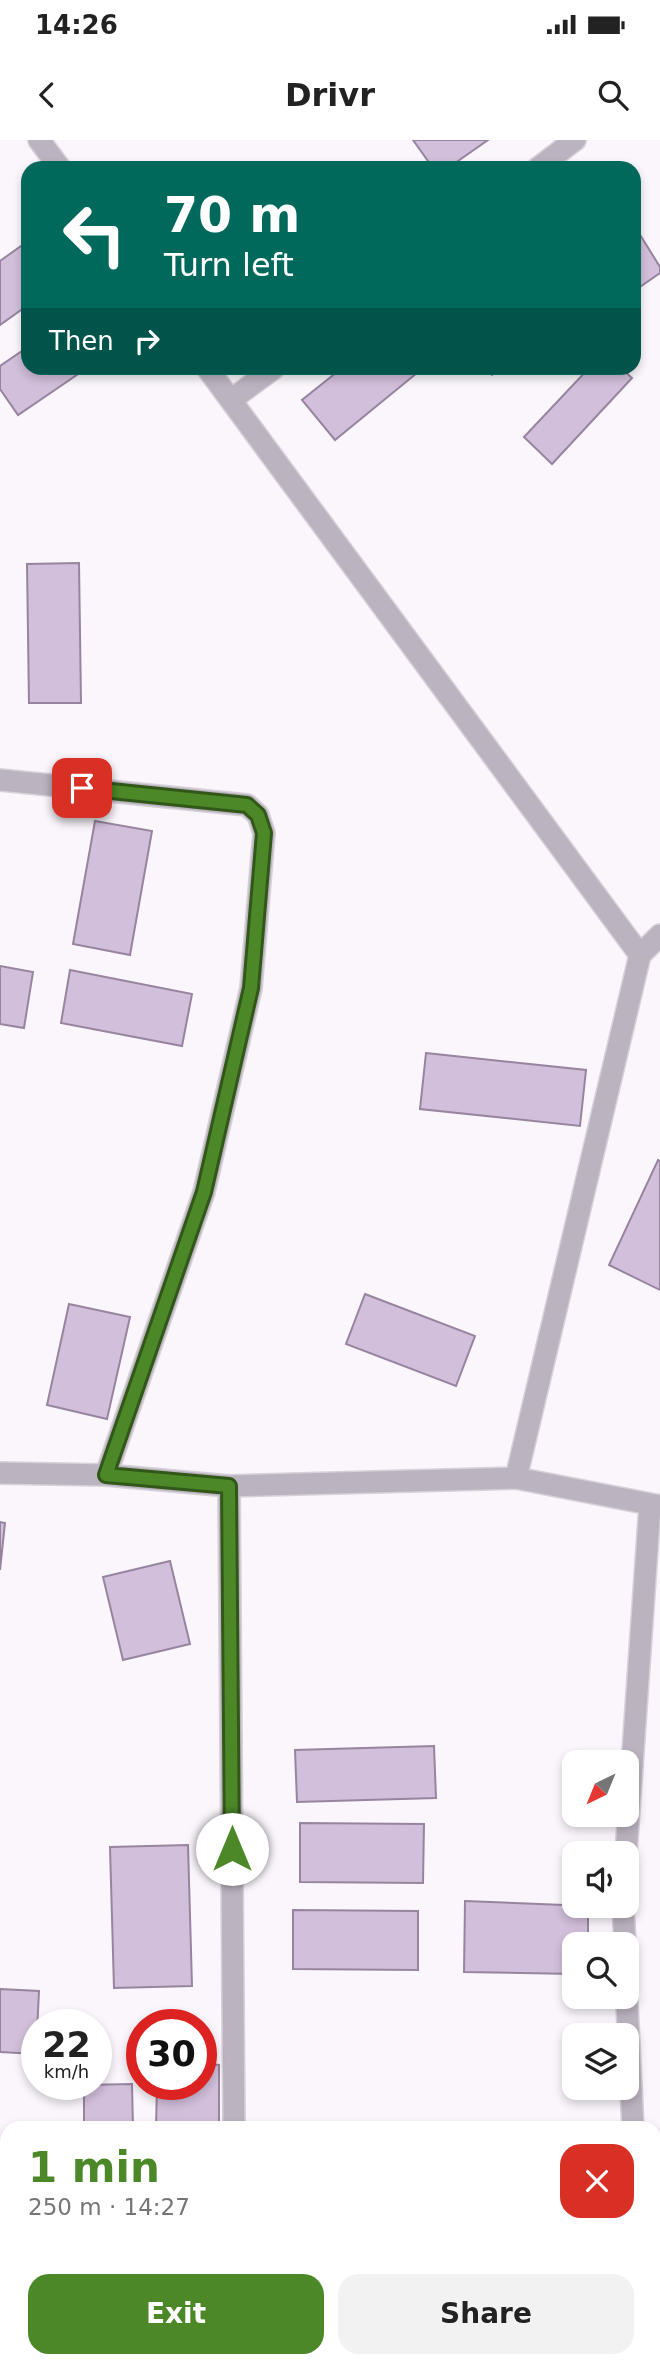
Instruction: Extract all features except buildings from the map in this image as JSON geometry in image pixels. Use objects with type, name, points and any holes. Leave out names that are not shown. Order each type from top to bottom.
[{"type":"street","points":[[39,140],[55,161]]},
{"type":"street","points":[[547,161],[575,140]]},
{"type":"street","points":[[212,375],[640,955]]},
{"type":"street","points":[[231,400],[265,375]]},
{"type":"street","points":[[0,780],[247,805],[258,815],[264,833],[251,988],[204,1192],[106,1475]]},
{"type":"street","points":[[516,1478],[640,955],[660,935]]},
{"type":"street","points":[[0,1473],[106,1475],[229,1486],[516,1478],[655,1505],[627,1841]]},
{"type":"street","points":[[229,1486],[234,2121]]},
{"type":"street","points":[[627,2009],[634,2121]]},
{"type":"route","points":[[82,788],[247,805],[258,815],[264,833],[251,988],[204,1192],[106,1475],[229,1486],[232,1849]]}]
